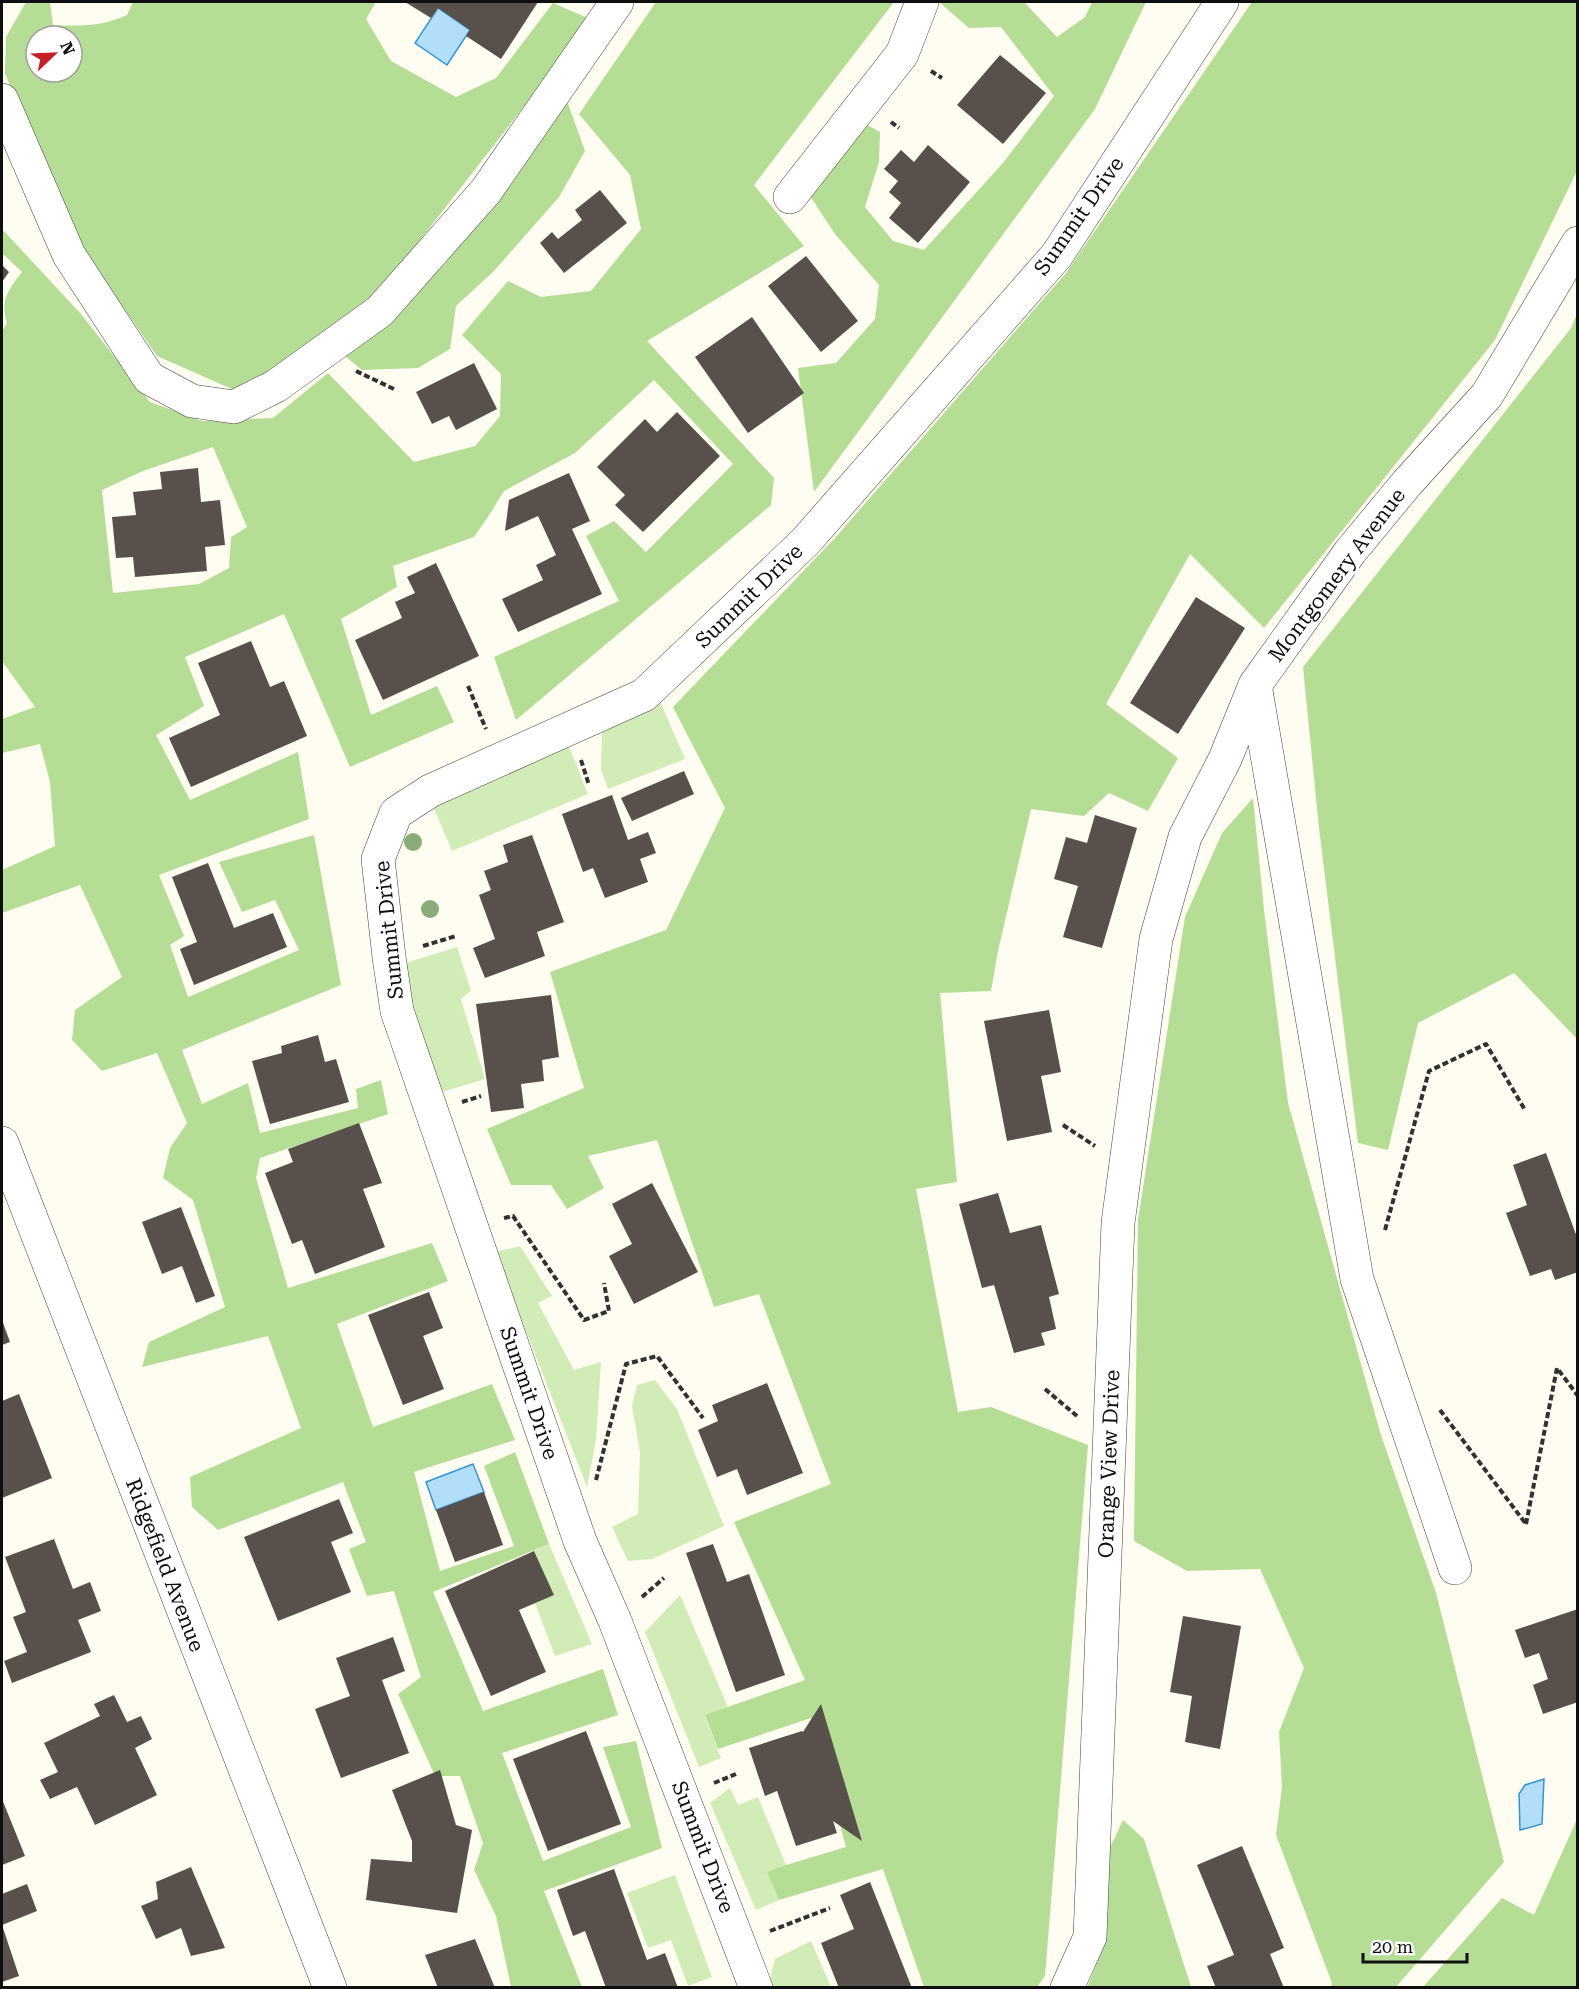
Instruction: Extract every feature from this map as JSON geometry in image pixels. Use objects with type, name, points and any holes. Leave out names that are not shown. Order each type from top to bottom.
[{"type":"street","points":[[2,100],[69,255],[149,378],[192,401],[234,407],[276,386],[380,311],[486,191],[617,2]]},
{"type":"street","points":[[790,197],[902,54],[922,2]]},
{"type":"street","name":"Summit Drive","points":[[756,1988],[615,1621],[580,1541],[397,1011],[378,859],[396,813],[430,791],[644,695],[805,542],[1057,255],[1222,2]]},
{"type":"street","name":"Montgomery Avenue","points":[[1156,939],[1185,837],[1225,759],[1255,684],[1350,552],[1407,483],[1487,395],[1578,243]]},
{"type":"street","points":[[1255,684],[1357,1279],[1455,1569]]},
{"type":"street","name":"Orange View Drive","points":[[1067,1988],[1090,1937],[1119,1223],[1156,939]]},
{"type":"street","name":"Ridgefield Avenue","points":[[5,1162],[330,1988]]},
{"type":"path","points":[[468,686],[499,760]]},
{"type":"path","points":[[1382,1238],[1429,1071],[1486,1044],[1525,1110]]},
{"type":"path","points":[[471,1225],[513,1216],[584,1320],[609,1311],[604,1283]]},
{"type":"path","points":[[594,1488],[626,1364],[657,1356],[703,1418]]},
{"type":"path","points":[[1434,1402],[1526,1524],[1557,1368],[1578,1396]]},
{"type":"path","points":[[740,1943],[830,1908]]},
{"type":"green space","points":[[26,2],[50,2],[53,24],[24,24],[24,84],[84,84],[84,25],[99,24],[127,15],[133,2],[376,2],[366,19],[391,61],[456,97],[496,78],[553,3],[590,19],[375,298],[298,355],[234,390],[157,356],[68,228],[5,73],[6,37]]},
{"type":"green space","points":[[656,2],[894,2],[754,185],[804,246],[647,341],[774,478],[771,505],[516,720],[494,657],[619,601],[586,536],[614,521],[646,552],[733,464],[654,380],[575,453],[504,491],[474,537],[393,566],[397,587],[341,619],[371,715],[437,686],[454,722],[350,767],[284,614],[185,657],[204,706],[156,735],[190,800],[298,752],[309,819],[159,875],[184,936],[170,945],[188,997],[299,950],[275,900],[242,912],[219,862],[314,835],[341,985],[182,1050],[202,1104],[248,1083],[260,1133],[358,1108],[356,1089],[381,1080],[388,1114],[260,1158],[256,1178],[288,1288],[432,1243],[448,1281],[337,1324],[373,1427],[492,1384],[515,1440],[414,1472],[440,1571],[514,1546],[484,1466],[515,1452],[549,1544],[433,1592],[483,1711],[603,1669],[618,1715],[502,1753],[543,1861],[631,1827],[603,1747],[636,1741],[662,1848],[544,1891],[582,1987],[511,1987],[496,1916],[474,1870],[483,1843],[460,1776],[435,1776],[398,1694],[421,1677],[394,1591],[367,1596],[349,1549],[366,1542],[343,1482],[218,1530],[192,1507],[190,1477],[301,1428],[268,1336],[142,1367],[149,1342],[225,1307],[193,1200],[163,1178],[170,1148],[187,1123],[157,1053],[102,1071],[72,1040],[75,1010],[122,977],[80,885],[2,913],[2,870],[55,846],[50,782],[40,744],[2,753],[2,719],[35,707],[2,661],[2,331],[7,323],[4,308],[7,296],[22,272],[2,253],[2,229],[81,314],[150,402],[202,421],[273,418],[328,373],[414,462],[475,446],[500,416],[501,374],[462,335],[508,281],[541,297],[591,291],[641,229],[630,175],[579,114]],"holes":[[[213,447],[247,527],[231,537],[229,568],[199,584],[113,593],[102,490],[143,471]]]},
{"type":"green space","points":[[939,2],[1024,2],[1057,37],[1085,17],[1092,2],[1146,2],[1095,109],[814,492],[798,368],[836,363],[875,319],[879,285],[835,234],[810,196],[864,123],[880,132],[879,162],[865,207],[893,241],[924,250],[1003,163],[1054,96],[1001,27],[969,28]]},
{"type":"green space","points":[[1252,2],[1577,2],[1577,171],[1495,340],[1264,628],[1190,554],[1106,704],[1178,758],[1148,811],[1109,793],[1084,816],[1031,809],[991,991],[940,993],[957,1182],[916,1189],[958,1412],[991,1407],[1088,1445],[1045,1976],[1037,1987],[924,1987],[883,1869],[779,1900],[767,1872],[846,1847],[811,1718],[718,1749],[705,1715],[805,1680],[734,1522],[831,1484],[759,1294],[714,1307],[657,1140],[588,1156],[604,1188],[567,1209],[551,1185],[511,1185],[487,1129],[584,1088],[550,972],[666,930],[725,808],[673,707],[835,538],[1066,273]]},
{"type":"green space","points":[[566,98],[585,151],[559,197],[494,271],[456,306],[450,349],[418,368],[362,370],[345,356],[444,265]]},
{"type":"green space","points":[[1577,314],[1577,1039],[1514,973],[1418,1023],[1388,1150],[1358,1143],[1319,828],[1303,667],[1571,328]]},
{"type":"green space","points":[[660,701],[685,759],[608,789],[601,769],[602,733],[622,719]]},
{"type":"green space","points":[[567,742],[588,794],[452,851],[430,799]]},
{"type":"green space","points":[[1253,798],[1264,910],[1288,1103],[1380,1432],[1436,1593],[1504,1862],[1396,1987],[1331,1987],[1332,1983],[1276,1835],[1282,1787],[1279,1732],[1304,1668],[1260,1569],[1187,1571],[1134,1541],[1138,1220],[1185,917],[1222,833]]},
{"type":"green space","points":[[457,947],[471,991],[461,999],[485,1079],[439,1093],[399,965]]},
{"type":"green space","points":[[520,1246],[552,1296],[538,1303],[574,1370],[601,1362],[596,1440],[587,1487],[495,1252]]},
{"type":"green space","points":[[655,1380],[677,1409],[724,1526],[652,1559],[628,1561],[612,1527],[638,1514],[640,1452],[632,1406],[637,1385]]},
{"type":"green space","points":[[549,1544],[592,1644],[555,1656],[535,1603],[553,1595],[534,1551]]},
{"type":"green space","points":[[680,1595],[728,1707],[705,1716],[721,1758],[699,1767],[645,1632]]},
{"type":"green space","points":[[730,1788],[738,1805],[758,1797],[786,1865],[768,1873],[779,1900],[756,1910],[710,1803]]},
{"type":"green space","points":[[1577,1819],[1577,1987],[1423,1987],[1502,1898],[1534,1915]]},
{"type":"green space","points":[[1123,1820],[1144,1839],[1191,1987],[1087,1988],[1105,1943],[1107,1854]]},
{"type":"green space","points":[[675,1875],[712,1977],[688,1986],[671,1940],[648,1948],[627,1893]]},
{"type":"green space","points":[[811,1941],[831,1987],[773,1987],[770,1979],[775,1959]]},
{"type":"water","points":[[438,8],[470,30],[447,65],[415,43]]},
{"type":"water","points":[[473,1464],[484,1492],[436,1510],[426,1482]]},
{"type":"water","points":[[1544,1779],[1542,1824],[1520,1830],[1519,1794],[1525,1785]]},
{"type":"building","points":[[405,2],[538,2],[501,59],[466,36],[470,30],[438,8],[431,18]]},
{"type":"building","points":[[1000,55],[1046,93],[1003,144],[957,105]]},
{"type":"building","points":[[928,145],[970,182],[918,243],[889,218],[901,203],[889,192],[898,181],[884,169],[901,150],[914,162]]},
{"type":"building","points":[[600,190],[627,223],[564,273],[540,243],[552,232],[558,239],[582,220],[575,210]]},
{"type":"building","points":[[806,256],[858,321],[821,352],[768,286]]},
{"type":"building","points":[[2,265],[9,272],[2,282]]},
{"type":"building","points":[[752,317],[804,393],[748,433],[695,357]]},
{"type":"building","points":[[474,363],[497,409],[456,430],[449,416],[432,424],[416,392]]},
{"type":"building","points":[[677,412],[720,456],[643,532],[615,505],[625,495],[597,467],[645,419],[657,432]]},
{"type":"building","points":[[198,468],[201,502],[220,500],[225,545],[205,547],[207,571],[135,577],[133,557],[116,558],[112,517],[136,515],[133,492],[162,489],[160,472]]},
{"type":"building","points":[[569,473],[590,521],[572,529],[602,594],[518,632],[502,599],[543,580],[536,565],[556,555],[538,516],[505,531],[509,500]]},
{"type":"building","points":[[436,563],[479,656],[383,700],[355,640],[402,618],[395,602],[415,593],[407,577]]},
{"type":"building","points":[[1196,597],[1245,628],[1178,734],[1130,703]]},
{"type":"building","points":[[251,641],[270,687],[284,681],[307,736],[191,787],[169,738],[220,715],[198,663]]},
{"type":"building","points":[[684,771],[694,794],[632,821],[621,798]]},
{"type":"building","points":[[612,795],[628,840],[648,832],[656,853],[640,859],[648,882],[605,898],[593,868],[583,872],[562,814]]},
{"type":"building","points":[[1095,815],[1137,828],[1102,948],[1063,937],[1078,886],[1054,879],[1066,837],[1087,843]]},
{"type":"building","points":[[532,835],[564,922],[537,932],[545,956],[485,978],[473,948],[495,939],[479,895],[491,890],[484,871],[508,862],[503,845]]},
{"type":"building","points":[[208,863],[234,928],[273,913],[287,947],[194,985],[180,949],[197,942],[172,877]]},
{"type":"building","points":[[551,995],[559,1057],[542,1060],[544,1081],[521,1084],[524,1108],[491,1112],[476,1004]]},
{"type":"building","points":[[1049,1010],[1061,1072],[1041,1076],[1052,1132],[1007,1141],[984,1021]]},
{"type":"building","points":[[318,1035],[325,1062],[336,1059],[349,1102],[270,1124],[252,1061],[282,1053],[281,1046]]},
{"type":"building","points":[[359,1123],[382,1183],[363,1189],[385,1247],[315,1274],[302,1240],[292,1244],[265,1173],[293,1162],[288,1149]]},
{"type":"building","points":[[1546,1153],[1578,1240],[1578,1272],[1555,1280],[1551,1269],[1530,1276],[1506,1213],[1527,1205],[1513,1165]]},
{"type":"building","points":[[652,1183],[698,1272],[634,1304],[609,1256],[632,1244],[612,1204]]},
{"type":"building","points":[[998,1193],[1010,1233],[1041,1225],[1059,1294],[1049,1297],[1056,1329],[1041,1333],[1045,1345],[1014,1353],[994,1285],[982,1288],[959,1204]]},
{"type":"building","points":[[181,1207],[215,1296],[196,1303],[182,1266],[162,1274],[142,1222]]},
{"type":"building","points":[[429,1292],[443,1328],[423,1336],[444,1389],[403,1405],[368,1315]]},
{"type":"building","points":[[2,1320],[10,1342],[2,1345]]},
{"type":"building","points":[[767,1383],[803,1473],[747,1495],[737,1469],[717,1477],[698,1430],[718,1421],[712,1405]]},
{"type":"building","points":[[19,1394],[52,1478],[2,1498],[2,1401]]},
{"type":"building","points":[[484,1492],[503,1545],[455,1562],[436,1510]]},
{"type":"building","points":[[339,1499],[353,1533],[331,1542],[351,1592],[278,1621],[244,1537]]},
{"type":"building","points":[[54,1539],[73,1589],[90,1582],[101,1611],[78,1620],[91,1652],[12,1683],[4,1661],[27,1652],[13,1617],[26,1612],[5,1557]]},
{"type":"building","points":[[713,1544],[727,1582],[749,1574],[785,1675],[736,1692],[686,1553]]},
{"type":"building","points":[[534,1551],[554,1595],[519,1610],[546,1672],[491,1696],[445,1591]]},
{"type":"building","points":[[1578,1609],[1578,1702],[1543,1714],[1533,1685],[1548,1679],[1539,1653],[1525,1658],[1515,1630]]},
{"type":"building","points":[[1183,1616],[1241,1626],[1220,1749],[1185,1742],[1192,1696],[1170,1692]]},
{"type":"building","points":[[393,1637],[405,1671],[382,1680],[409,1753],[341,1778],[315,1709],[350,1696],[336,1658]]},
{"type":"building","points":[[114,1695],[127,1722],[141,1716],[152,1739],[135,1748],[157,1795],[95,1825],[77,1787],[50,1799],[40,1780],[58,1772],[44,1743],[100,1716],[94,1704]]},
{"type":"building","points":[[821,1704],[862,1841],[833,1821],[837,1833],[796,1846],[777,1791],[765,1796],[749,1748],[803,1732]]},
{"type":"building","points":[[586,1731],[621,1824],[548,1851],[513,1759]]},
{"type":"building","points":[[440,1770],[456,1825],[472,1830],[457,1913],[366,1900],[371,1859],[412,1862],[412,1841],[392,1790]]},
{"type":"building","points":[[2,1799],[25,1856],[2,1865]]},
{"type":"building","points":[[1242,1846],[1284,1948],[1270,1954],[1284,1988],[1216,1988],[1207,1966],[1234,1955],[1197,1865]]},
{"type":"building","points":[[191,1867],[225,1948],[191,1956],[181,1928],[156,1939],[141,1906],[158,1899],[156,1882]]},
{"type":"building","points":[[614,1869],[647,1960],[665,1953],[678,1988],[606,1988],[585,1931],[573,1936],[557,1890]]},
{"type":"building","points":[[870,1882],[912,1988],[839,1988],[821,1943],[854,1929],[840,1895]]},
{"type":"building","points":[[27,1884],[37,1911],[2,1925],[2,1894]]},
{"type":"building","points":[[2,1925],[19,1976],[2,1982]]},
{"type":"building","points":[[475,1939],[495,1988],[438,1988],[425,1955]]}]
